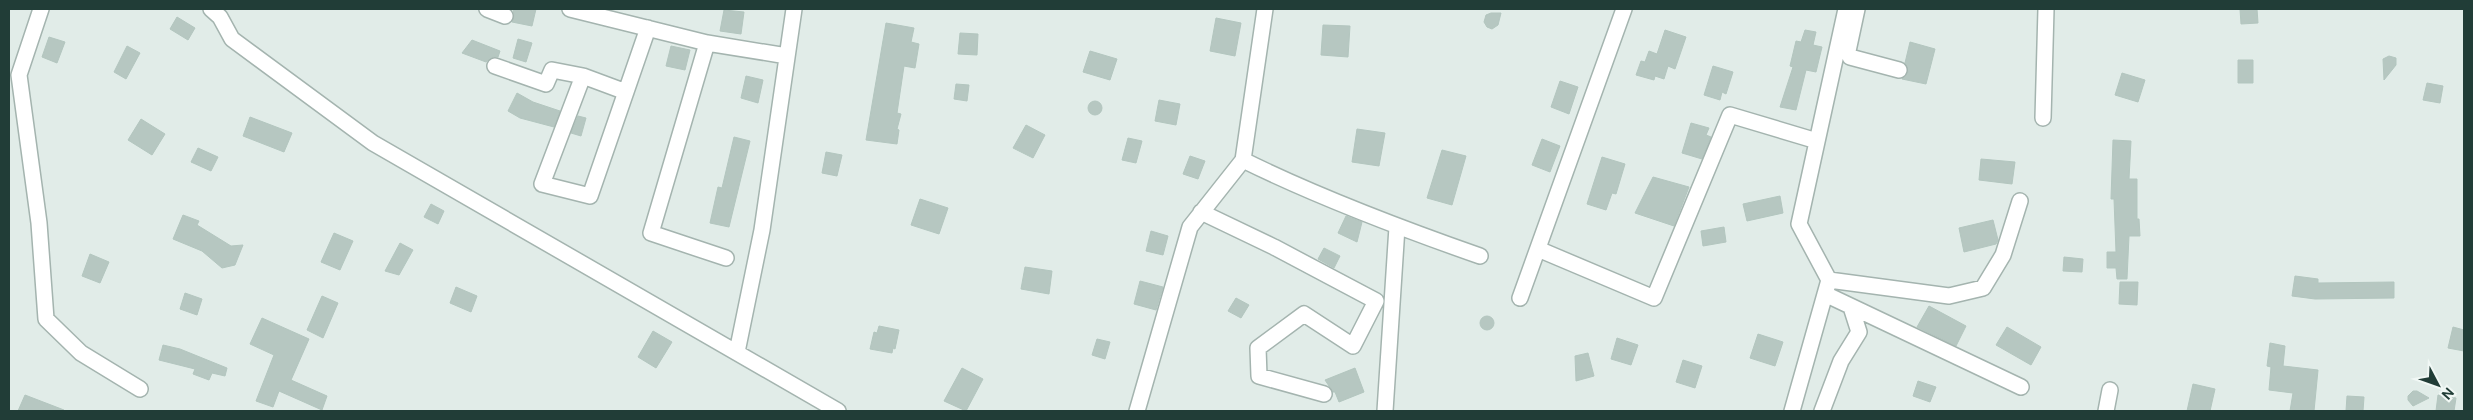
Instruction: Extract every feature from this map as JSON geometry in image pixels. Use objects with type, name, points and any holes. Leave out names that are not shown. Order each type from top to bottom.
[{"type":"street","points":[[41,9],[19,76],[39,224],[46,319],[81,353],[140,389]]},
{"type":"street","points":[[211,9],[220,17],[232,39],[373,143],[838,411]]},
{"type":"street","points":[[487,9],[505,16]]},
{"type":"street","points":[[570,9],[707,43],[787,56]]},
{"type":"street","points":[[737,352],[762,230],[794,9]]},
{"type":"street","points":[[1137,411],[1190,227],[1243,160],[1266,9]]},
{"type":"street","points":[[1520,298],[1624,9]]},
{"type":"street","points":[[1846,9],[1799,224],[1827,287],[1851,307],[2021,387]]},
{"type":"street","points":[[1858,9],[1848,51],[1850,57],[1899,70]]},
{"type":"street","points":[[2043,118],[2046,9]]},
{"type":"street","points":[[583,76],[542,184],[590,196],[648,28]]},
{"type":"street","points":[[707,43],[651,233],[726,258]]},
{"type":"street","points":[[495,66],[546,84],[552,70],[583,76],[626,92]]},
{"type":"street","points":[[1538,249],[1654,298],[1730,115],[1817,142]]},
{"type":"street","points":[[1243,160],[1292,184],[1397,227],[1480,256]]},
{"type":"street","points":[[1827,287],[1949,296],[1983,288],[2003,256],[2020,202]]},
{"type":"street","points":[[1201,212],[1274,247],[1376,301],[1353,346],[1304,314],[1258,348],[1259,376],[1324,394]]},
{"type":"street","points":[[1385,411],[1397,227]]},
{"type":"street","points":[[1792,411],[1827,287]]},
{"type":"street","points":[[1822,411],[1841,362],[1859,332],[1851,307]]},
{"type":"street","points":[[2106,411],[2110,390]]},
{"type":"building","points":[[513,9],[536,9],[532,26],[512,22]]},
{"type":"building","points":[[2240,9],[2257,9],[2258,23],[2241,24]]},
{"type":"building","points":[[724,10],[744,12],[741,34],[720,31]]},
{"type":"building","points":[[1501,13],[1498,25],[1492,29],[1487,27],[1484,22],[1486,15]]},
{"type":"building","points":[[177,17],[195,28],[188,40],[170,29]]},
{"type":"building","points":[[1216,18],[1241,23],[1235,56],[1210,51]]},
{"type":"building","points":[[886,23],[914,28],[911,42],[919,44],[915,68],[904,66],[897,113],[901,114],[897,129],[899,130],[897,144],[866,140]]},
{"type":"building","points":[[1323,25],[1350,26],[1348,57],[1321,55]]},
{"type":"building","points":[[1665,30],[1686,37],[1675,69],[1668,66],[1664,79],[1655,76],[1654,80],[1636,75],[1641,61],[1645,62],[1649,51],[1657,54]]},
{"type":"building","points":[[1805,30],[1816,32],[1813,45],[1822,47],[1816,72],[1806,70],[1796,110],[1780,107],[1793,67],[1790,66],[1796,41],[1801,42]]},
{"type":"building","points":[[960,33],[978,34],[977,55],[958,54]]},
{"type":"building","points":[[49,37],[65,42],[57,63],[42,57]]},
{"type":"building","points":[[518,39],[532,43],[526,62],[513,58]]},
{"type":"building","points":[[472,40],[500,51],[498,57],[493,57],[486,62],[462,53]]},
{"type":"building","points":[[1910,42],[1935,49],[1926,84],[1902,79],[1908,72],[1905,63]]},
{"type":"building","points":[[127,46],[140,53],[126,79],[114,72]]},
{"type":"building","points":[[671,46],[690,50],[685,70],[666,66]]},
{"type":"building","points":[[1090,51],[1117,59],[1110,80],[1083,72]]},
{"type":"building","points":[[2389,56],[2396,58],[2396,65],[2384,80],[2383,59]]},
{"type":"building","points":[[2238,60],[2253,60],[2253,83],[2238,83]]},
{"type":"building","points":[[1713,66],[1733,72],[1726,94],[1722,92],[1720,100],[1704,95]]},
{"type":"building","points":[[2122,73],[2145,80],[2138,102],[2115,95]]},
{"type":"building","points":[[746,76],[763,80],[758,103],[741,98]]},
{"type":"building","points":[[1560,81],[1578,87],[1569,114],[1551,107]]},
{"type":"building","points":[[2427,83],[2443,86],[2440,103],[2423,100]]},
{"type":"building","points":[[956,84],[969,85],[967,101],[954,99]]},
{"type":"building","points":[[517,93],[533,102],[560,111],[554,127],[520,118],[508,111]]},
{"type":"building","points":[[1159,100],[1180,104],[1176,125],[1155,121]]},
{"type":"building","points":[[1092,101],[1098,101],[1102,108],[1098,115],[1092,115],[1088,111],[1088,105]]},
{"type":"building","points":[[578,116],[586,118],[581,136],[571,133]]},
{"type":"building","points":[[250,117],[292,133],[284,152],[243,136]]},
{"type":"building","points":[[141,119],[165,134],[152,155],[128,140]]},
{"type":"building","points":[[1691,123],[1709,128],[1706,135],[1711,137],[1702,159],[1682,153]]},
{"type":"building","points":[[1026,125],[1045,135],[1033,158],[1013,148]]},
{"type":"building","points":[[1357,129],[1385,133],[1379,166],[1352,162]]},
{"type":"building","points":[[734,137],[750,141],[729,227],[710,223],[718,187],[722,188]]},
{"type":"building","points":[[1128,138],[1142,141],[1136,163],[1122,160]]},
{"type":"building","points":[[1542,139],[1560,146],[1550,172],[1532,165]]},
{"type":"building","points":[[2113,140],[2131,141],[2129,179],[2137,179],[2137,219],[2139,219],[2140,236],[2129,236],[2127,279],[2117,279],[2116,268],[2107,268],[2107,252],[2116,252],[2114,199],[2111,199]]},
{"type":"building","points":[[198,148],[218,157],[211,171],[191,162]]},
{"type":"building","points":[[1442,150],[1466,156],[1452,205],[1427,198]]},
{"type":"building","points":[[826,152],[842,155],[837,176],[822,173]]},
{"type":"building","points":[[1190,156],[1205,161],[1198,179],[1183,174]]},
{"type":"building","points":[[1602,157],[1625,164],[1616,194],[1612,193],[1606,210],[1587,204]]},
{"type":"building","points":[[1981,159],[2015,162],[2012,184],[1979,180]]},
{"type":"building","points":[[1653,177],[1689,187],[1674,226],[1635,213]]},
{"type":"building","points":[[1780,196],[1783,213],[1747,221],[1743,204]]},
{"type":"building","points":[[920,199],[948,208],[939,234],[911,225]]},
{"type":"building","points":[[431,204],[444,211],[438,224],[424,217]]},
{"type":"building","points":[[183,215],[199,221],[197,225],[231,246],[243,245],[235,265],[222,268],[202,251],[173,239]]},
{"type":"building","points":[[1346,216],[1362,222],[1357,242],[1338,233]]},
{"type":"building","points":[[1993,220],[1998,240],[1996,244],[1964,252],[1959,228]]},
{"type":"building","points":[[1724,227],[1726,242],[1703,246],[1701,231]]},
{"type":"building","points":[[1151,231],[1168,236],[1163,255],[1146,251]]},
{"type":"building","points":[[334,233],[353,241],[340,270],[321,262]]},
{"type":"building","points":[[400,243],[413,250],[399,275],[385,271]]},
{"type":"building","points":[[1324,248],[1340,256],[1334,268],[1318,259]]},
{"type":"building","points":[[90,254],[109,262],[100,283],[82,276]]},
{"type":"building","points":[[2064,257],[2083,259],[2082,272],[2063,271]]},
{"type":"building","points":[[1025,267],[1052,271],[1049,294],[1021,289]]},
{"type":"building","points":[[2295,276],[2318,279],[2318,283],[2394,282],[2394,298],[2315,299],[2292,296]]},
{"type":"building","points":[[1140,281],[1163,287],[1156,310],[1134,304]]},
{"type":"building","points":[[2120,282],[2138,282],[2137,305],[2119,304]]},
{"type":"building","points":[[456,287],[477,296],[471,312],[450,303]]},
{"type":"building","points":[[185,293],[202,299],[197,315],[180,309]]},
{"type":"building","points":[[322,296],[338,303],[323,338],[307,330]]},
{"type":"building","points":[[1236,298],[1249,305],[1241,318],[1228,311]]},
{"type":"building","points":[[1929,306],[1966,326],[1956,346],[1917,327]]},
{"type":"building","points":[[1484,316],[1490,316],[1494,323],[1490,330],[1484,330],[1480,326],[1480,320]]},
{"type":"building","points":[[262,318],[309,339],[291,380],[327,396],[322,410],[279,391],[273,407],[256,401],[274,355],[250,344]]},
{"type":"building","points":[[879,326],[899,330],[895,349],[893,348],[892,353],[870,349],[874,332],[877,333]]},
{"type":"building","points":[[2007,327],[2041,347],[2031,365],[1996,345]]},
{"type":"building","points":[[2453,327],[2464,330],[2464,351],[2448,348]]},
{"type":"building","points":[[653,331],[672,342],[656,368],[638,357]]},
{"type":"building","points":[[1758,334],[1783,342],[1775,366],[1750,358]]},
{"type":"building","points":[[1617,338],[1638,345],[1631,365],[1611,359]]},
{"type":"building","points":[[1097,339],[1110,342],[1105,359],[1092,355]]},
{"type":"building","points":[[2270,343],[2285,346],[2283,366],[2318,370],[2314,411],[2290,411],[2293,393],[2269,390],[2271,367],[2267,366]]},
{"type":"building","points":[[163,345],[180,349],[227,368],[225,376],[212,373],[209,380],[193,374],[195,369],[159,360]]},
{"type":"building","points":[[1588,353],[1594,376],[1576,381],[1575,356]]},
{"type":"building","points":[[1683,360],[1702,366],[1695,388],[1676,382]]},
{"type":"building","points":[[962,368],[983,379],[966,411],[944,401]]},
{"type":"building","points":[[1355,368],[1364,392],[1339,402],[1335,392],[1333,392],[1325,380]]},
{"type":"building","points":[[1918,381],[1936,387],[1930,402],[1913,396]]},
{"type":"building","points":[[2193,384],[2215,389],[2210,411],[2187,411]]},
{"type":"building","points":[[2413,391],[2417,391],[2429,398],[2413,406],[2408,400],[2408,396]]},
{"type":"building","points":[[25,395],[64,410],[64,411],[18,411]]},
{"type":"building","points":[[2438,395],[2456,398],[2454,411],[2436,411]]},
{"type":"building","points":[[2347,396],[2364,397],[2363,411],[2346,411]]}]
